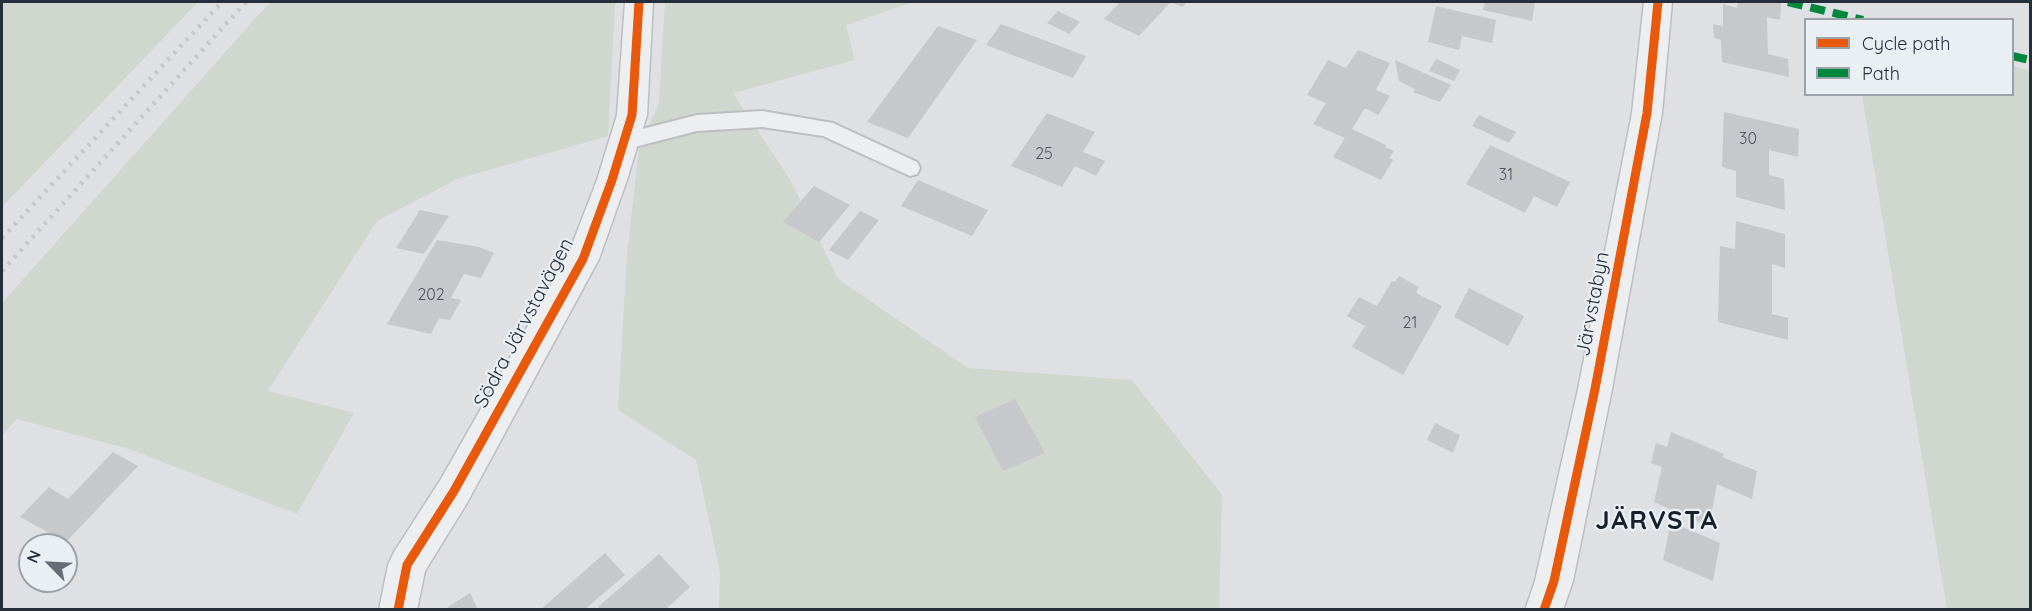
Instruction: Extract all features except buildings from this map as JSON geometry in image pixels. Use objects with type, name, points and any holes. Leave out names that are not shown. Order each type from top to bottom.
[{"type":"street","name":"Södra Järvstavägen","points":[[398,609],[407,565],[454,491],[583,259],[632,115],[639,2]]},
{"type":"street","name":"Järvstabyn","points":[[1544,609],[1554,581],[1595,389],[1647,113],[1658,2]]},
{"type":"lane","points":[[623,142],[697,123],[762,119],[826,129],[910,168]]},
{"type":"shaded area","points":[[2,2],[198,2],[2,207]]},
{"type":"shaded area","points":[[270,2],[615,2],[608,136],[457,179],[377,221],[268,391],[354,413],[297,514],[129,449],[17,419],[2,435],[2,303]]},
{"type":"shaded area","points":[[665,2],[913,2],[846,25],[855,60],[733,93],[791,181],[838,279],[968,368],[1132,380],[1222,495],[1219,609],[719,609],[720,572],[696,460],[618,410],[627,255],[639,148],[659,103]]},
{"type":"shaded area","points":[[2014,66],[2030,71],[2030,609],[1947,609],[1862,96],[2014,96]]},
{"type":"railway","points":[[2,238],[222,2]]},
{"type":"railway","points":[[2,271],[246,2]]},
{"type":"marked path","points":[[1788,2],[1855,18]]},
{"type":"marked path","points":[[2014,56],[2030,60]]},
{"type":"cycle path","points":[[398,610],[407,565],[454,491],[583,259],[612,180],[632,115],[639,2]]},
{"type":"cycle path","points":[[1544,610],[1554,581],[1595,389],[1647,113],[1658,2]]},
{"type":"district","name":"JÄRVSTA","points":[[1657,521]]}]
